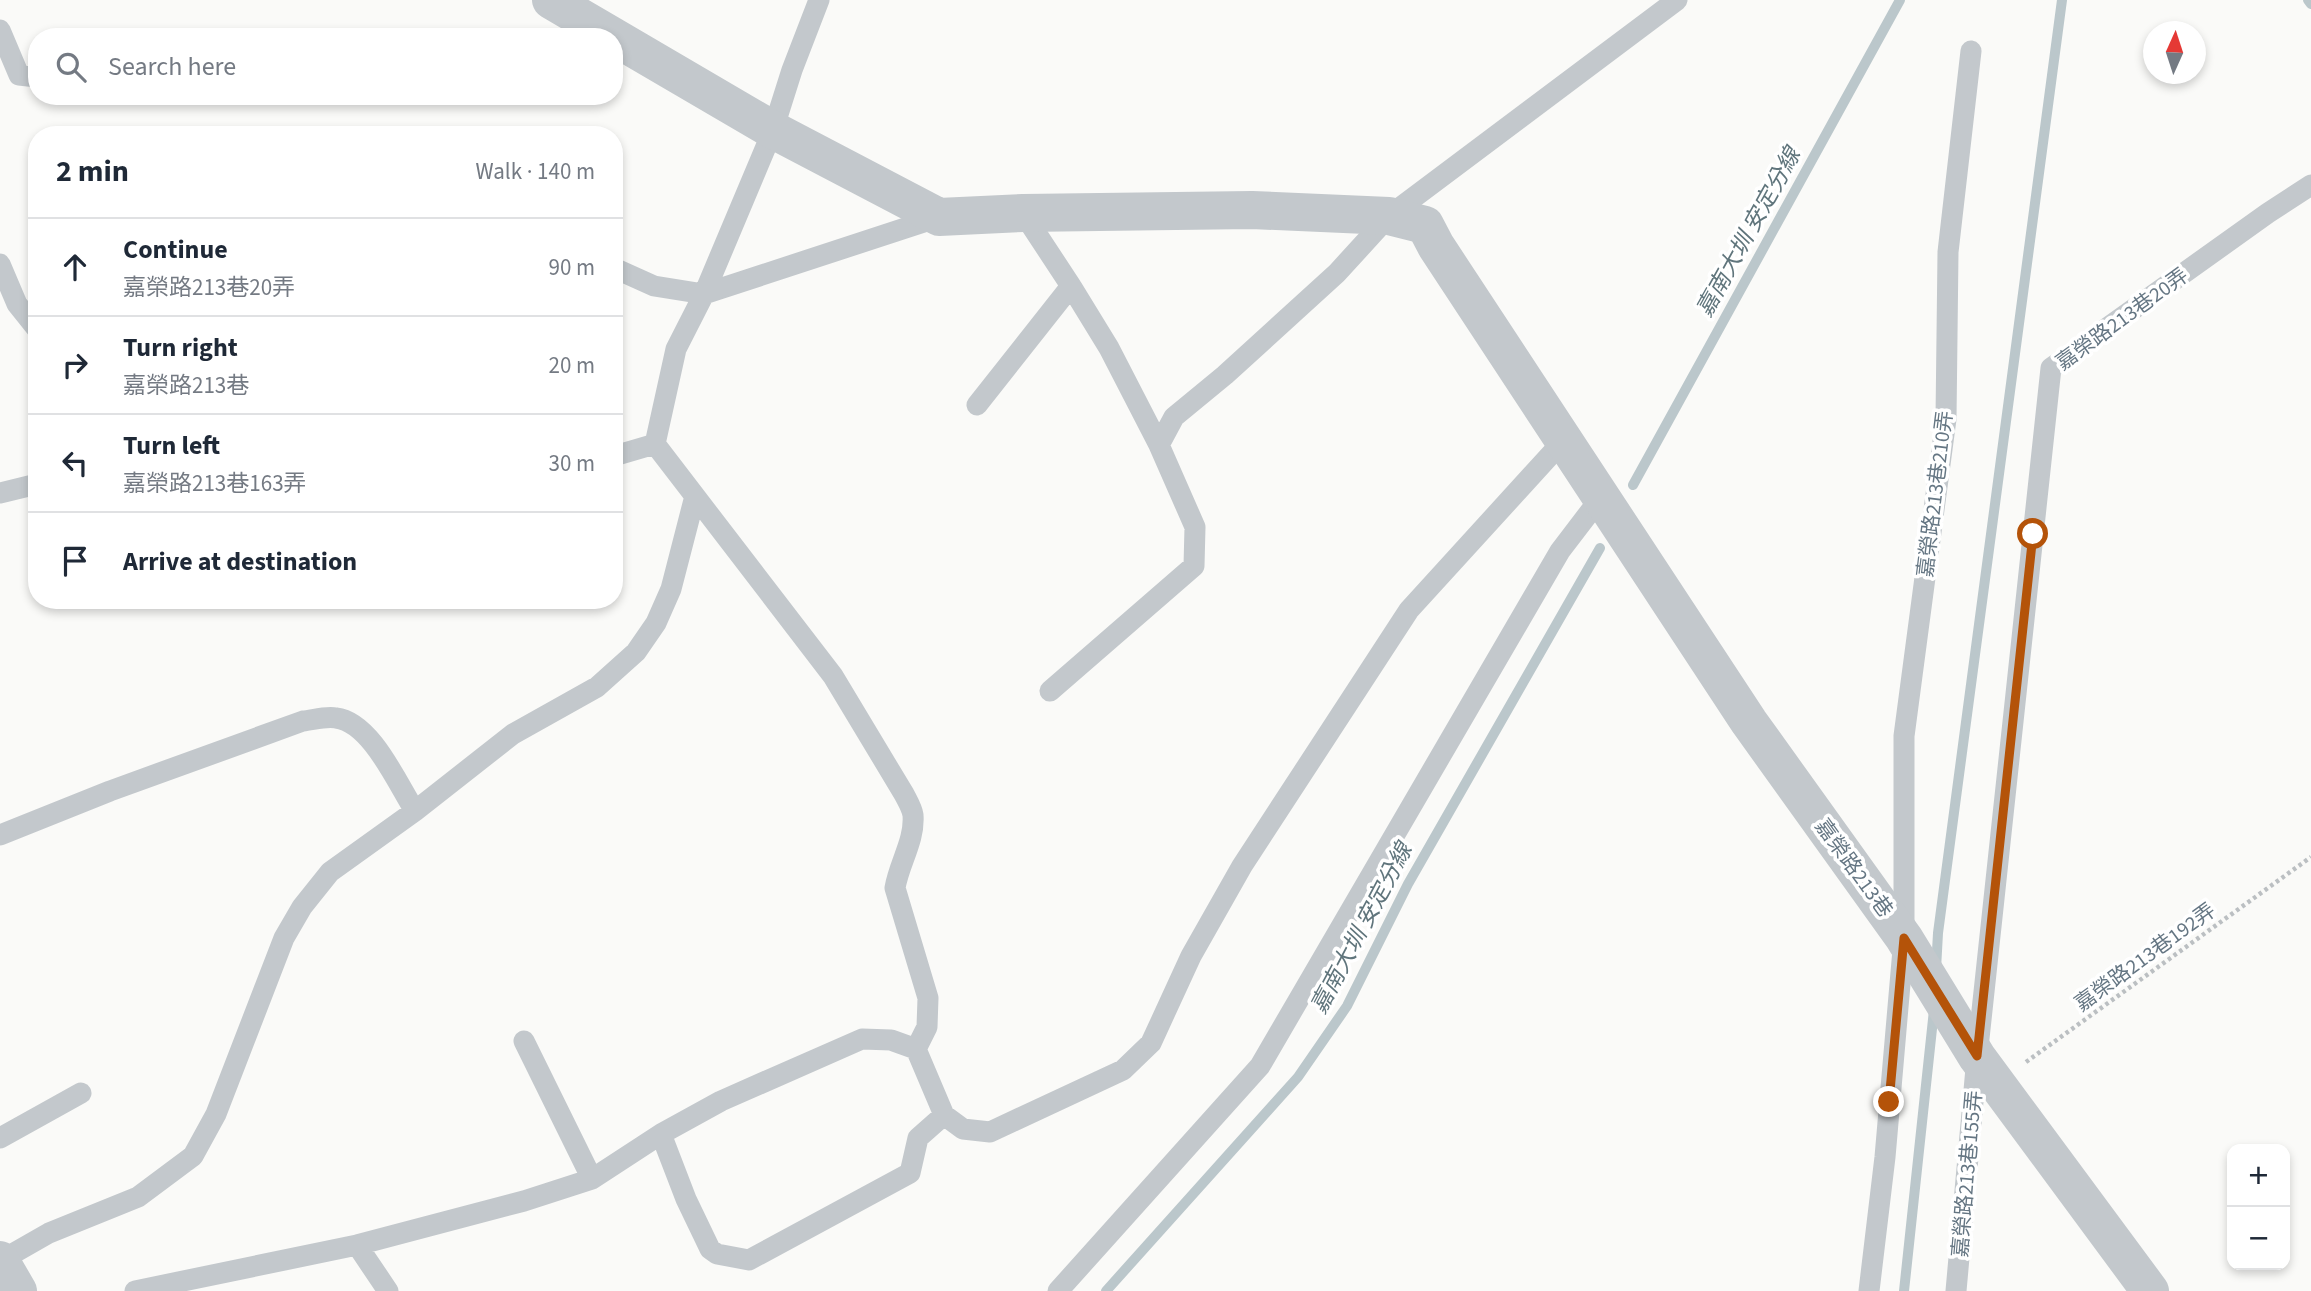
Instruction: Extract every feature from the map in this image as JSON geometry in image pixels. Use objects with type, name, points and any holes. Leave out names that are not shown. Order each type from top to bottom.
[{"type":"street","points":[[551,0],[599,28]]},
{"type":"street","points":[[623,42],[773,130],[939,217]]},
{"type":"street","name":"嘉榮路213巷","points":[[939,217],[1023,213],[1252,210],[1389,216],[1425,225],[1436,246],[1749,722],[1904,938],[1987,1070],[2150,1291]]},
{"type":"street","points":[[0,1261],[18,1291]]},
{"type":"lane","points":[[655,444],[676,349],[704,294],[773,130],[792,70],[819,0]]},
{"type":"lane","points":[[1159,445],[1174,417],[1225,375],[1337,273],[1389,216],[1677,0]]},
{"type":"lane","points":[[0,30],[19,75],[28,76]]},
{"type":"lane","name":"嘉榮路213巷210弄","points":[[1869,1291],[1885,1157],[1904,938],[1904,736],[1945,419],[1948,252],[1971,51]]},
{"type":"lane","name":"嘉榮路213巷20弄","points":[[1987,1070],[2051,369],[2311,185]]},
{"type":"lane","points":[[1023,213],[1109,348],[1159,445],[1195,527],[1194,566],[1050,691]]},
{"type":"lane","points":[[623,272],[654,286],[704,294],[939,217]]},
{"type":"lane","points":[[0,264],[17,304],[28,318]]},
{"type":"lane","points":[[977,405],[1071,286]]},
{"type":"lane","points":[[135,1291],[357,1245],[524,1201],[592,1178],[721,1101],[862,1039],[891,1040],[916,1049],[944,1115],[963,1129],[990,1132],[1123,1069],[1151,1043],[1191,956],[1242,866],[1409,610],[1564,440]]},
{"type":"lane","points":[[623,454],[655,444]]},
{"type":"lane","points":[[655,444],[833,676],[904,794],[913,814],[910,844],[898,871],[895,888],[928,998],[927,1027],[916,1049]]},
{"type":"lane","points":[[0,493],[28,486]]},
{"type":"lane","points":[[0,1261],[49,1233],[138,1197],[193,1156],[216,1114],[284,938],[302,906],[330,872],[415,811],[513,734],[597,687],[636,652],[656,623],[671,589],[695,496]]},
{"type":"lane","points":[[1058,1291],[1260,1066],[1560,551],[1602,496]]},
{"type":"lane","points":[[0,835],[110,791],[303,721],[335,718],[351,723],[366,733],[415,811]]},
{"type":"lane","points":[[524,1041],[592,1178]]},
{"type":"lane","name":"嘉榮路213巷155弄","points":[[1956,1291],[1987,1070]]},
{"type":"lane","points":[[0,1138],[81,1093]]},
{"type":"lane","points":[[662,1134],[686,1199],[710,1249],[717,1254],[749,1260],[910,1173],[918,1138],[944,1115]]},
{"type":"lane","points":[[357,1245],[388,1291]]},
{"type":"path","name":"嘉榮路213巷192弄","points":[[1987,1070],[2311,857]]},
{"type":"waterway","name":"嘉南大圳 安定分線","points":[[1633,485],[1900,0]]},
{"type":"waterway","points":[[1936,969],[1938,933],[2062,0]]},
{"type":"waterway","points":[[2308,0],[2311,4]]},
{"type":"waterway","name":"嘉南大圳 安定分線","points":[[1106,1291],[1298,1077],[1347,1006],[1408,884],[1600,548]]},
{"type":"waterway","points":[[1904,1291],[1934,1010]]},
{"type":"route","points":[[1889,1102],[1904,938],[1977,1056],[2033,534]]}]
